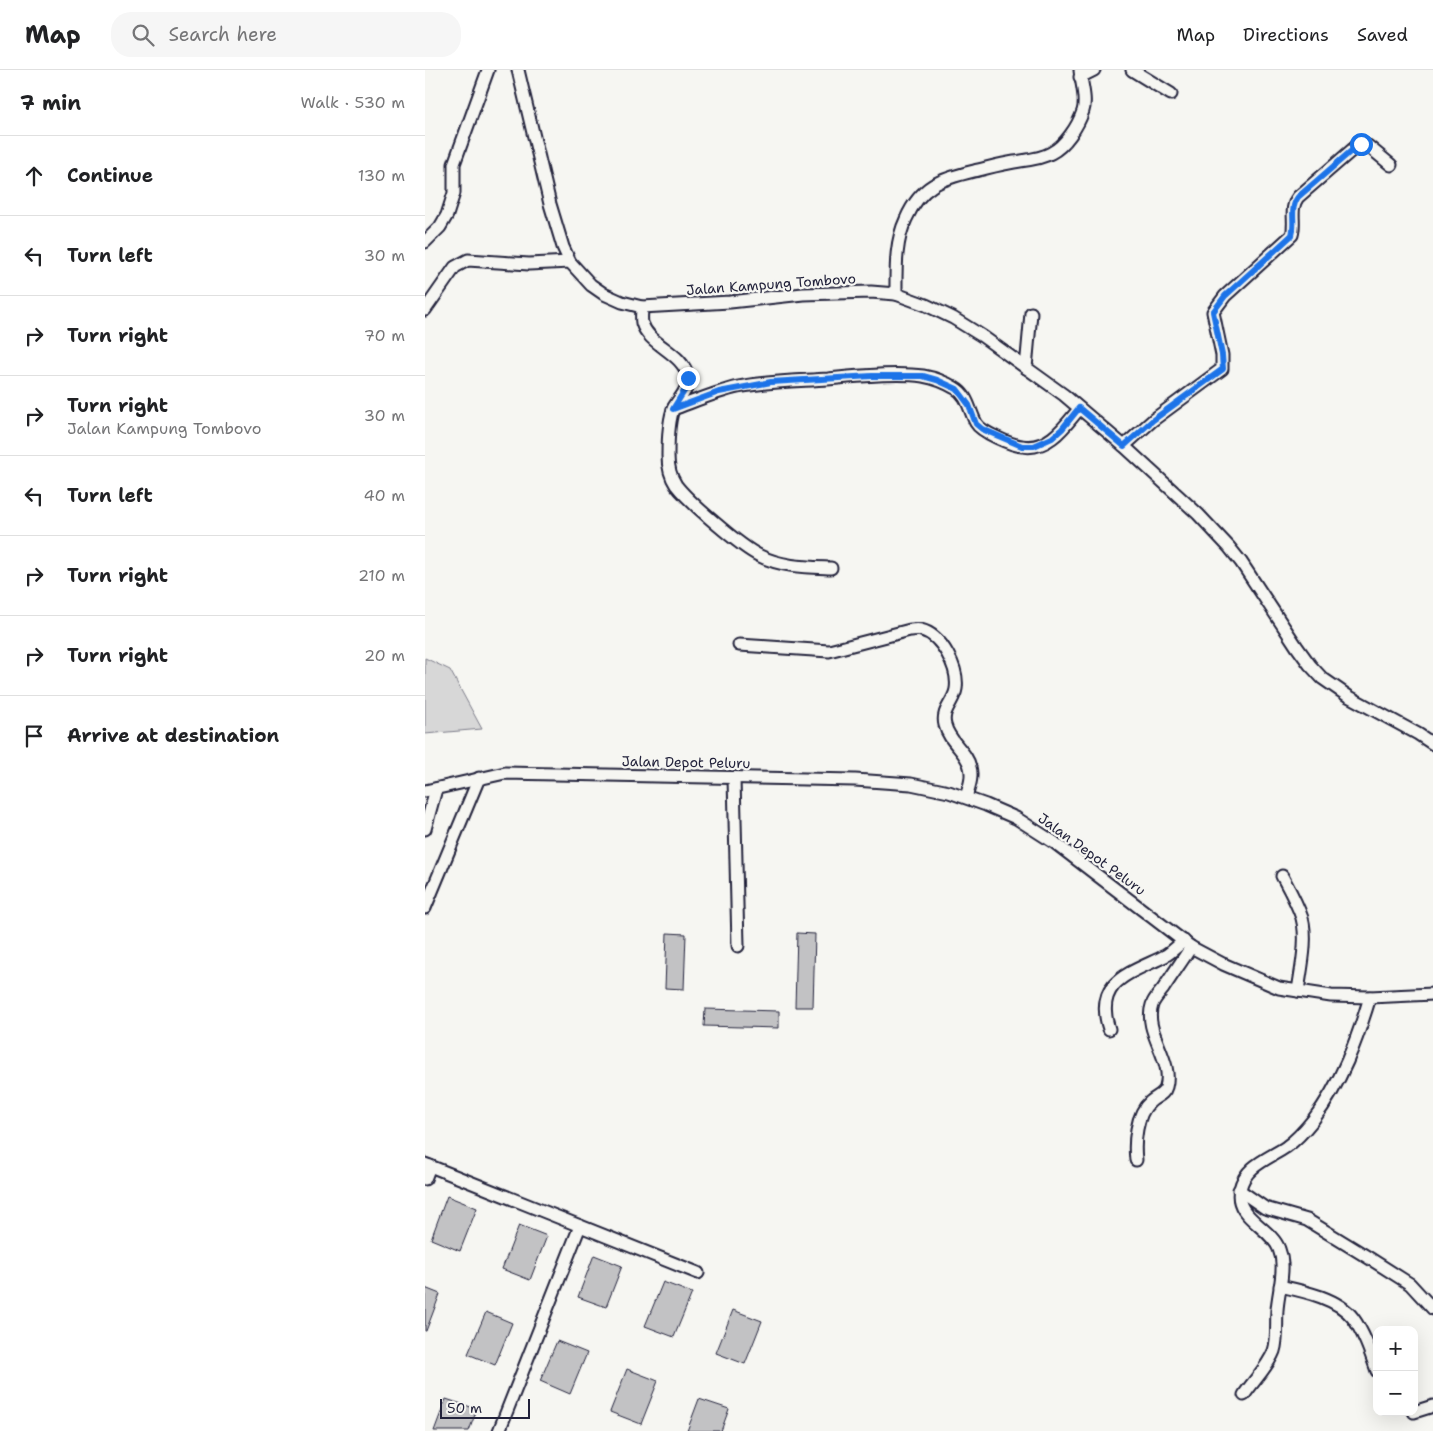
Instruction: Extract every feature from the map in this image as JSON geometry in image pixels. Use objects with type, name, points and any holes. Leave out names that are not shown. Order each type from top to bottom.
[{"type":"street","points":[[425,242],[447,215],[455,194],[454,164],[488,70]]},
{"type":"street","name":"Jalan Kampung Tombovo","points":[[518,70],[555,222],[563,247],[570,262],[591,285],[604,294],[622,302],[642,307],[702,305],[803,294],[871,292],[896,294],[926,305],[953,318],[1064,395],[1124,446],[1198,514],[1229,547],[1260,588],[1306,659],[1322,678],[1348,696],[1433,744]]},
{"type":"street","points":[[896,294],[897,254],[900,237],[905,220],[913,204],[930,186],[950,176],[1051,154],[1065,144],[1083,110],[1084,92],[1080,73],[1094,70]]},
{"type":"street","points":[[1131,70],[1171,94]]},
{"type":"street","points":[[1124,446],[1153,420],[1223,369],[1213,312],[1225,296],[1292,235],[1293,208],[1298,197],[1359,144],[1369,146],[1391,165]]},
{"type":"street","points":[[425,310],[455,267],[468,260],[529,264],[570,262]]},
{"type":"street","points":[[642,307],[642,322],[646,331],[686,371],[688,382],[673,409],[668,462],[669,471],[677,486],[737,540],[760,556],[799,567],[831,568]]},
{"type":"street","points":[[1027,368],[1031,313]]},
{"type":"street","points":[[673,409],[719,392],[771,382],[872,376],[923,376],[957,389],[969,405],[976,424],[982,429],[1022,446],[1034,446],[1052,438],[1079,408]]},
{"type":"street","points":[[739,645],[829,650],[910,630],[921,630],[933,637],[943,648],[954,666],[957,679],[956,691],[945,712],[944,719],[947,735],[968,760],[970,766],[971,777],[966,797]]},
{"type":"street","name":"Jalan Depot Peluru","points":[[431,790],[505,773],[855,780],[911,784],[966,797],[1016,818],[1055,843],[1187,944],[1279,988],[1331,996],[1370,997],[1433,994]]},
{"type":"street","points":[[425,908],[479,778]]},
{"type":"street","points":[[734,778],[738,946]]},
{"type":"street","points":[[425,829],[431,790]]},
{"type":"street","points":[[1281,876],[1297,904],[1302,919],[1304,935],[1298,992]]},
{"type":"street","points":[[1109,1029],[1104,1011],[1105,1000],[1115,984],[1138,968],[1187,944]]},
{"type":"street","points":[[1136,1160],[1135,1145],[1137,1131],[1145,1108],[1164,1093],[1167,1082],[1162,1054],[1151,1023],[1153,1004],[1187,944]]},
{"type":"street","points":[[1244,1395],[1270,1360],[1274,1350],[1283,1265],[1279,1250],[1273,1239],[1248,1216],[1239,1203],[1239,1190],[1251,1168],[1290,1143],[1320,1110],[1335,1086],[1358,1038],[1370,997]]},
{"type":"street","points":[[425,1178],[427,1165],[698,1273]]},
{"type":"street","points":[[1239,1190],[1265,1208],[1307,1220],[1369,1258],[1410,1284],[1433,1309]]},
{"type":"street","points":[[499,1431],[580,1226]]},
{"type":"street","points":[[1280,1286],[1316,1295],[1344,1310],[1353,1318],[1365,1340],[1377,1371]]},
{"type":"street","points":[[1418,1411],[1433,1406]]},
{"type":"shaded area","points":[[425,658],[450,670],[482,729],[425,734]]},
{"type":"building","points":[[667,933],[686,934],[684,989],[665,988]]},
{"type":"building","points":[[797,933],[815,934],[813,1007],[795,1007]]},
{"type":"building","points":[[705,1009],[779,1011],[779,1028],[704,1026]]},
{"type":"building","points":[[447,1196],[477,1208],[460,1251],[431,1239]]},
{"type":"building","points":[[519,1225],[547,1236],[530,1280],[502,1269]]},
{"type":"building","points":[[594,1255],[622,1266],[606,1307],[578,1297]]},
{"type":"building","points":[[663,1282],[692,1293],[674,1337],[645,1326]]},
{"type":"building","points":[[425,1288],[440,1294],[426,1331],[425,1331]]},
{"type":"building","points":[[733,1310],[762,1321],[745,1364],[716,1353]]},
{"type":"building","points":[[486,1312],[512,1323],[495,1365],[468,1354]]},
{"type":"building","points":[[557,1341],[587,1353],[570,1394],[540,1381]]},
{"type":"building","points":[[627,1369],[658,1381],[641,1424],[610,1412]]},
{"type":"building","points":[[446,1399],[477,1409],[469,1431],[434,1431]]},
{"type":"building","points":[[699,1399],[729,1409],[721,1431],[687,1431]]},
{"type":"route","points":[[688,378],[686,388],[673,409],[719,392],[753,384],[845,377],[923,376],[957,389],[969,405],[976,424],[987,433],[1010,442],[1022,446],[1034,446],[1044,442],[1062,429],[1079,408],[1124,446],[1171,406],[1213,378],[1223,369],[1213,312],[1225,296],[1292,235],[1293,204],[1298,197],[1361,144]]}]
